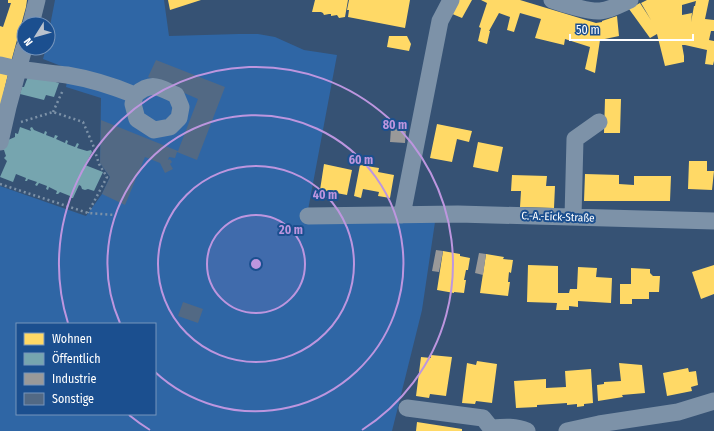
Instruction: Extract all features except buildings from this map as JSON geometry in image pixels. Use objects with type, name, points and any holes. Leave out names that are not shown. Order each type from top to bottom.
[{"type":"street","points":[[33,16],[37,0]]},
{"type":"street","points":[[402,215],[440,21],[451,0]]},
{"type":"street","points":[[552,0],[600,11],[615,7],[630,0]]},
{"type":"street","points":[[0,142],[22,56]]},
{"type":"street","points":[[0,65],[18,70],[68,75],[104,83],[135,95]]},
{"type":"street","points":[[573,217],[575,139],[599,122]]},
{"type":"street","name":"C.-A.-Eick-Straße","points":[[308,216],[458,214],[714,221]]},
{"type":"street","points":[[567,431],[599,424],[678,412],[714,401]]},
{"type":"street","points":[[407,408],[483,418],[491,429],[519,428],[527,431]]},
{"type":"path","points":[[53,112],[59,101],[68,75]]},
{"type":"path","points":[[18,122],[53,112],[83,122],[99,164],[107,177],[88,213]]},
{"type":"path","points":[[0,184],[88,213],[115,215]]},
{"type":"shaded area","points":[[55,0],[164,0],[169,36],[258,34],[275,37],[304,50],[337,55],[308,210],[435,222],[422,310],[392,431],[0,431],[0,186],[86,216],[102,194],[110,177],[100,163],[101,98],[66,87],[69,69],[43,59],[44,56],[56,56],[56,16],[52,16]]}]
